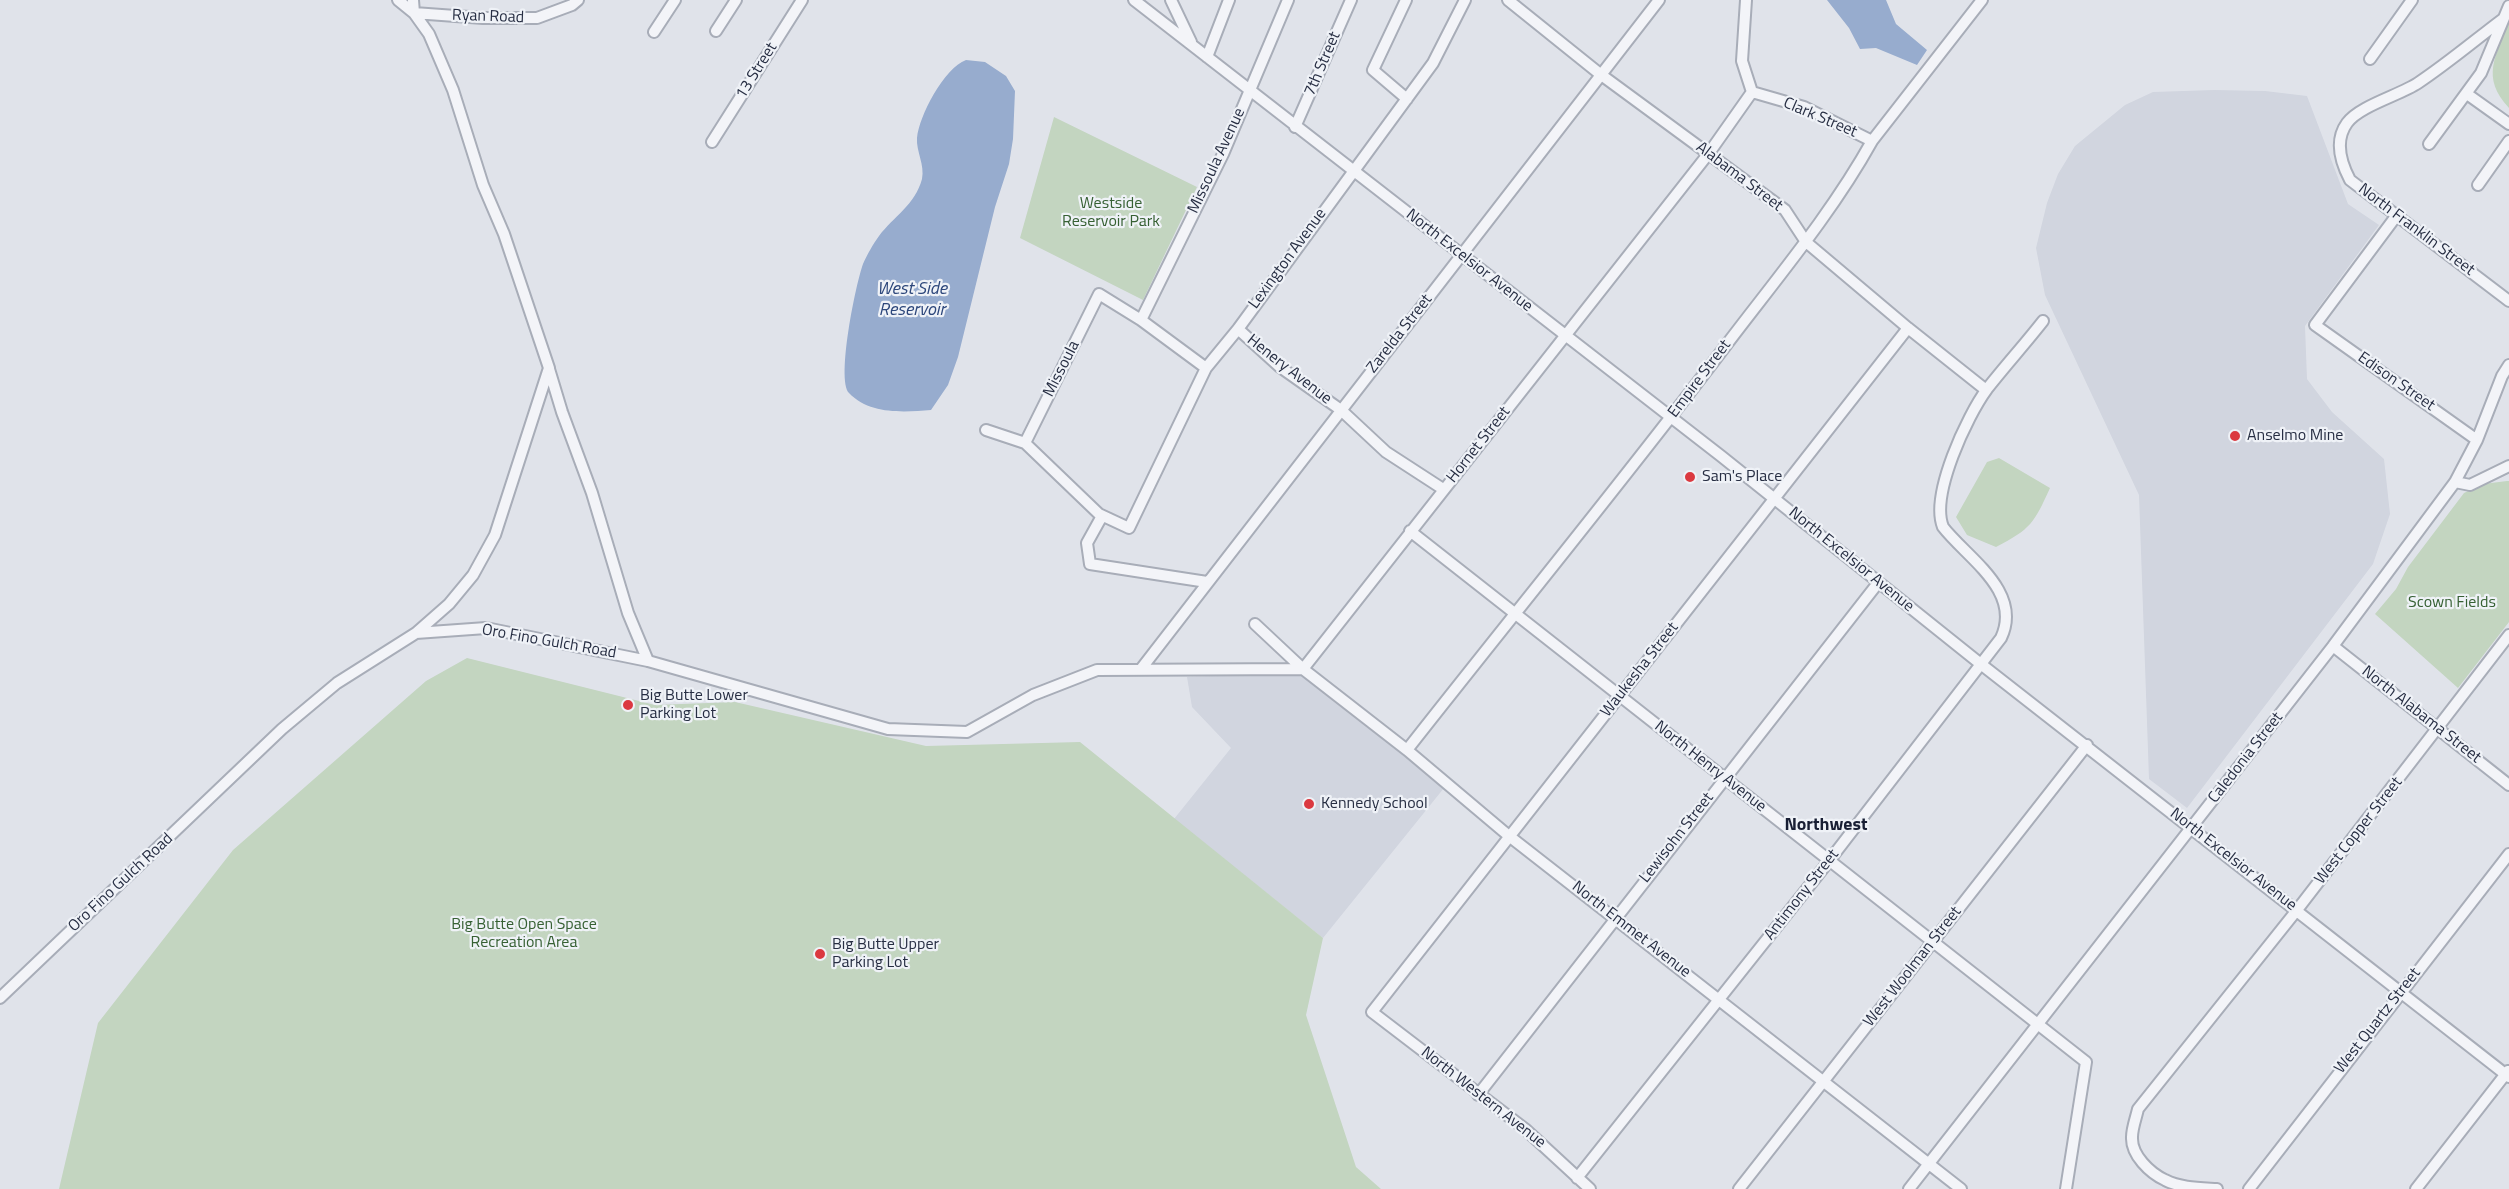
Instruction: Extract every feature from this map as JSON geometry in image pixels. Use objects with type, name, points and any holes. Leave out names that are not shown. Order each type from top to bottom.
[{"type":"street","points":[[398,0],[414,13],[429,34],[453,90],[483,186],[504,234],[562,412],[592,493],[628,613],[648,661]]},
{"type":"street","points":[[413,0],[414,13]]},
{"type":"street","name":"Ryan Road","points":[[414,13],[483,18],[537,18],[572,5],[578,0]]},
{"type":"street","points":[[654,32],[675,0]]},
{"type":"street","points":[[716,31],[736,0]]},
{"type":"street","name":"North Excelsior Avenue","points":[[1134,0],[1671,418],[2400,992],[2508,1074]]},
{"type":"street","points":[[1207,57],[1229,0]]},
{"type":"street","name":"Missoula Avenue","points":[[1141,320],[1223,154],[1288,0]]},
{"type":"street","name":"7th Street","points":[[1295,127],[1351,0]]},
{"type":"street","points":[[1406,0],[1373,70],[1407,99]]},
{"type":"street","name":"Lexington Avenue","points":[[1102,516],[1129,528],[1206,368],[1238,329],[1433,63],[1465,0]]},
{"type":"street","name":"Alabama Street","points":[[1508,0],[1600,74],[1785,210],[1806,242],[1986,390]]},
{"type":"street","points":[[1520,10],[1526,0]]},
{"type":"street","name":"Zarelda Street","points":[[1141,669],[1659,0]]},
{"type":"street","points":[[1746,0],[1742,61],[1752,92]]},
{"type":"street","name":"Empire Street","points":[[1407,750],[1671,418],[1806,242],[1872,141],[1982,0]]},
{"type":"street","points":[[2370,59],[2412,0]]},
{"type":"street","name":"13 Street","points":[[712,142],[797,2]]},
{"type":"street","points":[[1174,2],[1192,45]]},
{"type":"street","points":[[2429,144],[2481,73],[2509,6]]},
{"type":"street","name":"North Franklin Street","points":[[2503,19],[2418,83],[2379,101],[2348,122],[2340,145],[2341,163],[2350,180],[2509,301]]},
{"type":"street","name":"Clark Street","points":[[1752,92],[1804,107],[1872,141]]},
{"type":"street","name":"Hornet Street","points":[[1303,669],[1708,153],[1752,92]]},
{"type":"street","points":[[2467,94],[2509,124]]},
{"type":"street","points":[[2478,185],[2509,141]]},
{"type":"street","name":"Edison Street","points":[[2397,215],[2315,325],[2477,440]]},
{"type":"street","name":"Missoula","points":[[1025,443],[1100,294],[1141,320]]},
{"type":"street","points":[[1141,320],[1206,368]]},
{"type":"street","points":[[1986,390],[2043,321]]},
{"type":"street","name":"Waukesha Street","points":[[1372,1012],[1908,328]]},
{"type":"street","name":"Henery Avenue","points":[[1238,329],[1280,367],[1341,410]]},
{"type":"street","name":"Caledonia Street","points":[[1909,1189],[2333,646],[2455,482],[2477,440],[2502,376],[2509,365]]},
{"type":"street","points":[[416,633],[449,604],[473,575],[495,535],[549,368]]},
{"type":"street","name":"Antimony Street","points":[[1577,1178],[1829,861],[1982,664],[2004,631],[2006,612],[1988,573],[1950,536],[1940,519],[1939,499],[1950,465],[1971,417],[1986,390]]},
{"type":"street","points":[[1341,410],[1386,452],[1443,489]]},
{"type":"street","points":[[986,430],[1025,443],[1102,516],[1087,543],[1090,564],[1207,582]]},
{"type":"street","points":[[2455,482],[2470,484],[2509,466]]},
{"type":"street","name":"North Henry Avenue","points":[[1410,531],[2038,1024]]},
{"type":"street","name":"Lewisohn Street","points":[[1478,1095],[1878,583]]},
{"type":"street","name":"North Emmet Avenue","points":[[1255,624],[1303,669],[1407,750],[1509,836],[1962,1189]]},
{"type":"street","name":"Oro Fino Gulch Road","points":[[0,998],[282,729],[338,683],[416,633],[486,628],[648,661],[888,729],[967,732],[1033,695],[1097,670],[1141,669]]},
{"type":"street","name":"West Copper Street","points":[[2217,1189],[2187,1187],[2165,1180],[2140,1160],[2133,1149],[2132,1136],[2138,1109],[2297,910],[2509,635]]},
{"type":"street","name":"North Alabama Street","points":[[2333,646],[2509,785]]},
{"type":"street","points":[[1141,669],[1303,669]]},
{"type":"street","name":"West Woolman Street","points":[[1739,1189],[2087,745]]},
{"type":"street","name":"West Quartz Street","points":[[2249,1189],[2509,854]]},
{"type":"street","name":"North Western Avenue","points":[[1372,1012],[1478,1095],[1526,1129],[1590,1189]]},
{"type":"street","points":[[2038,1024],[2086,1062],[2066,1189]]},
{"type":"street","points":[[2416,1189],[2508,1074]]},
{"type":"shaded area","name":"Anselmo Mine","points":[[2265,91],[2307,96],[2348,204],[2379,225],[2305,326],[2307,379],[2332,412],[2384,459],[2390,514],[2373,564],[2187,808],[2149,779],[2139,495],[2045,295],[2036,248],[2047,203],[2058,174],[2075,146],[2125,105],[2153,92]]},
{"type":"shaded area","name":"Kennedy School","points":[[1282,673],[1304,676],[1444,788],[1323,938],[1174,819],[1231,748],[1192,707],[1187,677]]},
{"type":"green space","points":[[2509,22],[2509,108],[2495,86],[2493,66]]},
{"type":"green space","name":"Westside Reservoir Park","points":[[1054,117],[1197,187],[1143,300],[1020,238]]},
{"type":"green space","points":[[1999,458],[2050,488],[2030,524],[2017,535],[1996,547],[1967,535],[1956,517],[1987,462]]},
{"type":"green space","name":"Scown Fields","points":[[2509,481],[2509,622],[2458,688],[2375,614],[2396,589],[2408,567],[2464,493],[2483,484]]},
{"type":"green space","name":"Big Butte Open Space Recreation Area","points":[[467,658],[655,705],[735,702],[926,746],[1080,742],[1323,938],[1306,1015],[1356,1167],[1381,1189],[59,1189],[98,1023],[233,850],[426,681]]},
{"type":"water","points":[[1827,0],[1886,0],[1896,24],[1927,50],[1917,65],[1876,48],[1860,49],[1849,28]]},
{"type":"water","name":"West Side Reservoir","points":[[966,60],[985,62],[1006,76],[1015,91],[1013,139],[1009,164],[995,207],[958,357],[948,385],[931,410],[877,409],[857,400],[849,393],[846,384],[848,330],[860,274],[877,239],[909,203],[919,188],[923,174],[917,138],[922,118],[941,82],[949,72]]},
{"type":"place","name":"Anselmo Mine","points":[[2235,436]]},
{"type":"place","name":"Sam's Place","points":[[1690,477]]},
{"type":"place","name":"Big Butte Lower Parking Lot","points":[[628,705]]},
{"type":"place","name":"Kennedy School","points":[[1309,804]]},
{"type":"place","name":"Big Butte Upper Parking Lot","points":[[820,954]]},
{"type":"district","name":"Northwest","points":[[1826,826]]}]
